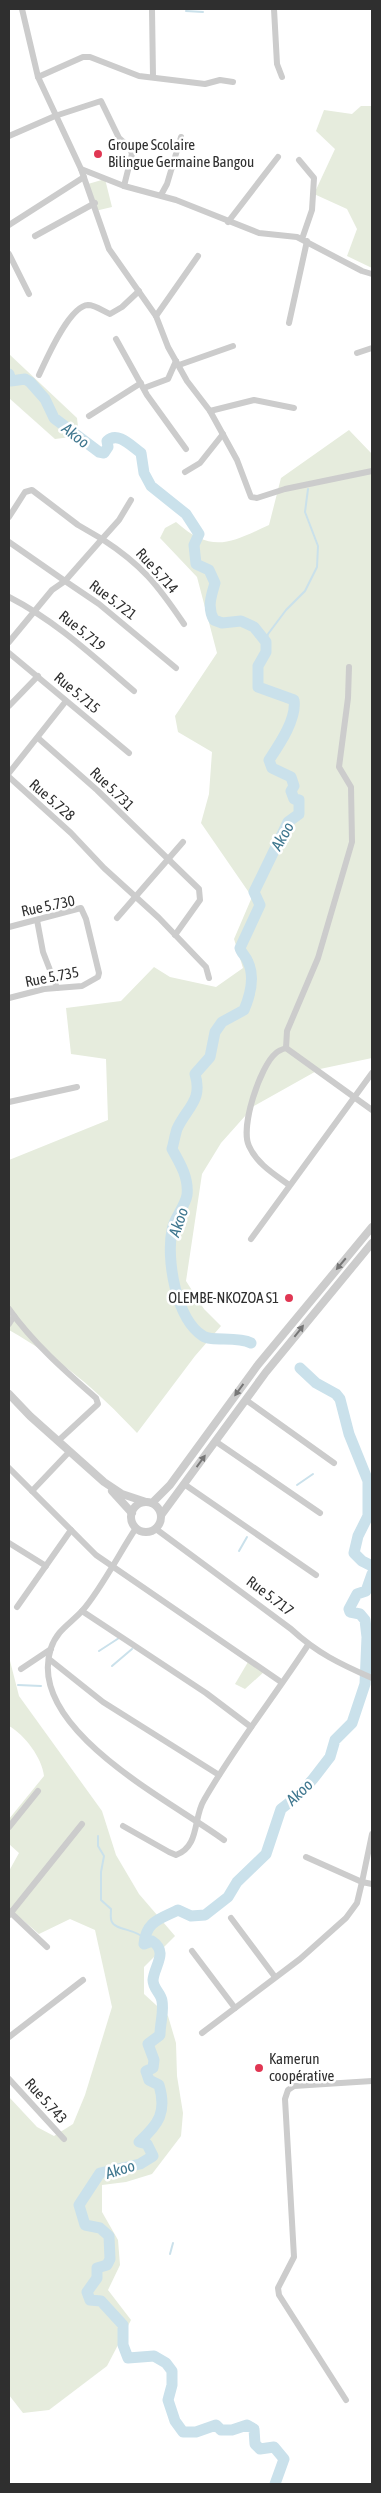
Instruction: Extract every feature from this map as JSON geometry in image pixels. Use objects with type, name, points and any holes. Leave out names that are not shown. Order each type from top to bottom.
[{"type":"street","points":[[22,9],[38,77],[81,169],[95,203],[109,249],[156,316],[186,381],[210,411],[237,460],[251,497],[257,498],[285,489],[372,471]]},
{"type":"street","points":[[152,9],[153,78]]},
{"type":"street","points":[[274,9],[276,64],[282,77]]},
{"type":"street","points":[[38,77],[83,57],[90,57],[139,76],[206,84],[220,80],[233,82]]},
{"type":"street","points":[[9,136],[98,100],[102,102],[119,138],[130,148],[132,154],[124,186]]},
{"type":"street","points":[[161,195],[167,184],[181,137]]},
{"type":"street","points":[[228,222],[278,157]]},
{"type":"street","points":[[289,323],[304,240],[312,210],[314,178],[299,160]]},
{"type":"street","points":[[81,169],[124,186],[161,195],[259,233],[304,240],[362,271],[372,274]]},
{"type":"street","points":[[9,225],[84,177]]},
{"type":"street","points":[[35,236],[95,203]]},
{"type":"street","points":[[9,254],[29,294]]},
{"type":"street","points":[[156,316],[198,256]]},
{"type":"street","points":[[39,375],[64,328],[82,306],[89,305],[110,314],[122,307],[139,291]]},
{"type":"street","points":[[116,339],[142,385],[186,449]]},
{"type":"street","points":[[89,416],[142,385],[168,379],[177,363],[234,346]]},
{"type":"street","points":[[357,354],[372,348]]},
{"type":"street","points":[[210,411],[254,400],[294,408]]},
{"type":"street","points":[[185,472],[200,464],[223,434]]},
{"type":"street","name":"Rue 5.714","points":[[9,517],[28,490],[130,558],[144,571],[184,624]]},
{"type":"street","points":[[9,642],[52,590],[65,581],[119,520],[131,500]]},
{"type":"street","name":"Rue 5.721","points":[[9,542],[99,604],[176,668]]},
{"type":"street","name":"Rue 5.719","points":[[9,598],[35,610],[61,629],[134,691]]},
{"type":"street","name":"Rue 5.715","points":[[9,653],[129,753]]},
{"type":"street","points":[[286,1048],[287,1031],[318,958],[352,842],[351,787],[339,767],[348,698],[349,667]]},
{"type":"street","points":[[9,706],[38,676]]},
{"type":"street","points":[[9,773],[66,701]]},
{"type":"street","name":"Rue 5.731","points":[[38,738],[199,889],[201,894],[194,910],[175,935]]},
{"type":"street","name":"Rue 5.728","points":[[9,778],[80,841],[175,935],[206,967],[209,978]]},
{"type":"street","points":[[117,918],[183,842]]},
{"type":"street","name":"Rue 5.730","points":[[9,927],[81,908],[100,973],[98,977]]},
{"type":"street","points":[[37,920],[43,952],[57,988]]},
{"type":"street","name":"Rue 5.735","points":[[9,998],[57,988],[82,986],[98,977]]},
{"type":"street","points":[[286,1048],[372,1110]]},
{"type":"street","points":[[286,1048],[275,1053],[265,1069],[246,1125],[248,1144],[257,1161],[289,1185]]},
{"type":"street","points":[[251,1239],[372,1073]]},
{"type":"street","points":[[9,1102],[77,1087]]},
{"type":"street","points":[[372,1226],[257,1366],[170,1485],[149,1502],[137,1505],[132,1513],[132,1521],[136,1528],[144,1532],[156,1529],[161,1522],[162,1514],[215,1441],[307,1320],[372,1243]]},
{"type":"street","points":[[9,1308],[14,1316],[58,1364],[96,1398],[98,1404],[58,1441]]},
{"type":"street","points":[[9,1324],[14,1316]]},
{"type":"street","points":[[9,1394],[104,1482],[132,1513]]},
{"type":"street","points":[[246,1400],[334,1463]]},
{"type":"street","points":[[215,1441],[320,1513]]},
{"type":"street","points":[[32,1491],[70,1451]]},
{"type":"street","points":[[9,1468],[89,1549],[281,1682]]},
{"type":"street","points":[[104,1482],[122,1494],[149,1502],[162,1514]]},
{"type":"street","points":[[184,1484],[316,1575]]},
{"type":"street","points":[[136,1528],[82,1611],[62,1627],[51,1649],[49,1677],[55,1698],[85,1741],[122,1772],[224,1840]]},
{"type":"street","name":"Rue 5.717","points":[[156,1529],[291,1628],[308,1645],[326,1658],[372,1678]]},
{"type":"street","points":[[17,1607],[71,1530]]},
{"type":"street","points":[[9,1543],[46,1566]]},
{"type":"street","points":[[82,1611],[206,1693],[251,1727]]},
{"type":"street","points":[[123,1826],[176,1855],[189,1846],[196,1835],[202,1803],[219,1774],[308,1645]]},
{"type":"street","points":[[21,1669],[51,1649]]},
{"type":"street","points":[[49,1659],[103,1702],[219,1774]]},
{"type":"street","points":[[9,1827],[38,1791]]},
{"type":"street","points":[[47,1947],[9,1913],[82,1824]]},
{"type":"street","points":[[202,2033],[300,1959],[346,1918],[357,1904],[372,1834]]},
{"type":"street","points":[[306,1857],[362,1882],[372,1884]]},
{"type":"street","points":[[231,1918],[276,1978]]},
{"type":"street","points":[[192,1951],[235,2008]]},
{"type":"street","points":[[9,2037],[83,1980]]},
{"type":"street","name":"Rue 5.743","points":[[9,2079],[64,2139]]},
{"type":"street","points":[[346,2400],[279,2295],[278,2288],[294,2257],[285,2099],[288,2090],[294,2086],[372,2081]]},
{"type":"green space","points":[[361,106],[372,106],[372,268],[347,256],[357,229],[347,209],[314,194],[335,149],[316,131],[324,110],[352,114]]},
{"type":"green space","points":[[105,179],[112,207],[95,211],[88,184]]},
{"type":"green space","points":[[9,354],[77,418],[79,436],[55,439],[9,398]]},
{"type":"green space","points":[[349,430],[372,454],[372,1058],[320,1069],[254,1106],[221,1143],[202,1174],[186,1281],[204,1309],[221,1326],[195,1356],[137,1433],[107,1402],[77,1376],[45,1352],[9,1330],[9,1160],[108,1120],[106,1059],[71,1054],[66,1008],[121,1001],[154,967],[170,977],[216,987],[243,968],[234,939],[252,897],[201,823],[209,794],[212,752],[178,732],[175,716],[217,653],[197,577],[160,538],[165,528],[176,522],[189,532],[211,542],[221,542],[243,537],[269,525],[281,478]]},
{"type":"green space","points":[[9,1657],[19,1696],[102,1811],[116,1855],[139,1894],[175,1936],[144,1967],[144,1994],[168,2016],[176,2043],[177,2076],[183,2113],[181,2136],[152,2174],[126,2182],[102,2185],[102,2212],[118,2240],[120,2265],[108,2290],[131,2320],[107,2366],[49,2410],[23,2413],[9,2395],[9,2097],[37,2127],[54,2136],[73,2124],[85,2095],[112,2007],[95,1930],[70,1919],[39,1934],[9,1908],[9,1871],[19,1853],[9,1844],[9,1819],[44,1776],[40,1762],[32,1748],[21,1735],[9,1726]]},
{"type":"green space","points":[[248,1662],[265,1671],[245,1689],[235,1684]]},
{"type":"waterway","points":[[186,11],[203,12]]},
{"type":"waterway","name":"Akoo","points":[[9,374],[11,381],[25,379],[30,382],[45,399],[54,418],[99,452],[104,453],[108,447],[107,441],[111,438],[116,438],[124,441],[141,453],[144,473],[151,486],[186,514],[199,534],[194,545],[196,564],[209,570],[215,583],[210,606],[214,620],[222,623],[241,621],[254,627],[266,642],[266,652],[258,666],[258,687],[294,700],[293,715],[290,723],[269,760],[272,768],[291,777],[294,786],[291,791],[294,799],[299,800],[299,814],[288,822],[254,892],[260,905],[240,948],[247,960],[251,974],[250,993],[246,1005],[244,1010],[222,1022],[215,1032],[210,1057],[195,1074],[197,1091],[193,1103],[177,1129],[172,1149],[187,1183],[186,1199],[173,1226],[171,1242],[172,1272],[180,1303],[194,1328],[203,1336],[212,1339],[239,1340],[251,1343]]},
{"type":"waterway","points":[[266,642],[268,634],[286,610],[305,591],[317,567],[318,546],[305,512],[308,489]]},
{"type":"waterway","name":"Akoo","points":[[300,1368],[316,1383],[336,1394],[340,1399],[349,1434],[368,1481],[368,1516],[358,1536],[354,1553],[362,1561],[372,1566]]},
{"type":"waterway","points":[[297,1485],[313,1474]]},
{"type":"waterway","points":[[239,1551],[247,1537]]},
{"type":"waterway","name":"Akoo","points":[[275,2484],[284,2459],[274,2447],[260,2449],[255,2444],[254,2429],[247,2425],[232,2430],[221,2430],[216,2425],[196,2432],[183,2432],[175,2421],[168,2400],[172,2385],[172,2371],[166,2363],[154,2356],[128,2358],[123,2345],[123,2325],[101,2301],[90,2300],[87,2292],[97,2278],[97,2268],[107,2265],[110,2259],[109,2236],[100,2228],[85,2225],[79,2205],[100,2173],[140,2164],[153,2156],[147,2144],[139,2142],[152,2129],[160,2117],[162,2103],[159,2085],[149,2080],[146,2071],[153,2068],[154,2060],[148,2044],[160,2035],[163,2010],[161,1998],[154,1986],[153,1980],[160,1954],[157,1945],[152,1941],[144,1944],[145,1936],[155,1922],[178,1910],[191,1916],[205,1915],[228,1897],[237,1882],[266,1854],[281,1809],[299,1795],[313,1779],[330,1757],[335,1740],[352,1723],[365,1684],[367,1637],[365,1620],[360,1614],[350,1612],[349,1609],[357,1594],[366,1591],[372,1574]]},
{"type":"waterway","points":[[99,1651],[119,1638]]},
{"type":"waterway","points":[[112,1666],[132,1649]]},
{"type":"waterway","points":[[18,1685],[41,1686]]},
{"type":"waterway","points":[[98,1836],[98,1846],[104,1856],[101,1872],[101,1900],[111,1909],[111,1919],[114,1925],[137,1933],[145,1939]]},
{"type":"waterway","points":[[170,2254],[173,2243]]},
{"type":"place","name":"Groupe Scolaire Bilingue Germaine Bangou","points":[[98,154]]},
{"type":"place","name":"OLEMBE-NKOZOA S1","points":[[289,1298]]},
{"type":"place","name":"Kamerun coopérative","points":[[259,2068]]}]
